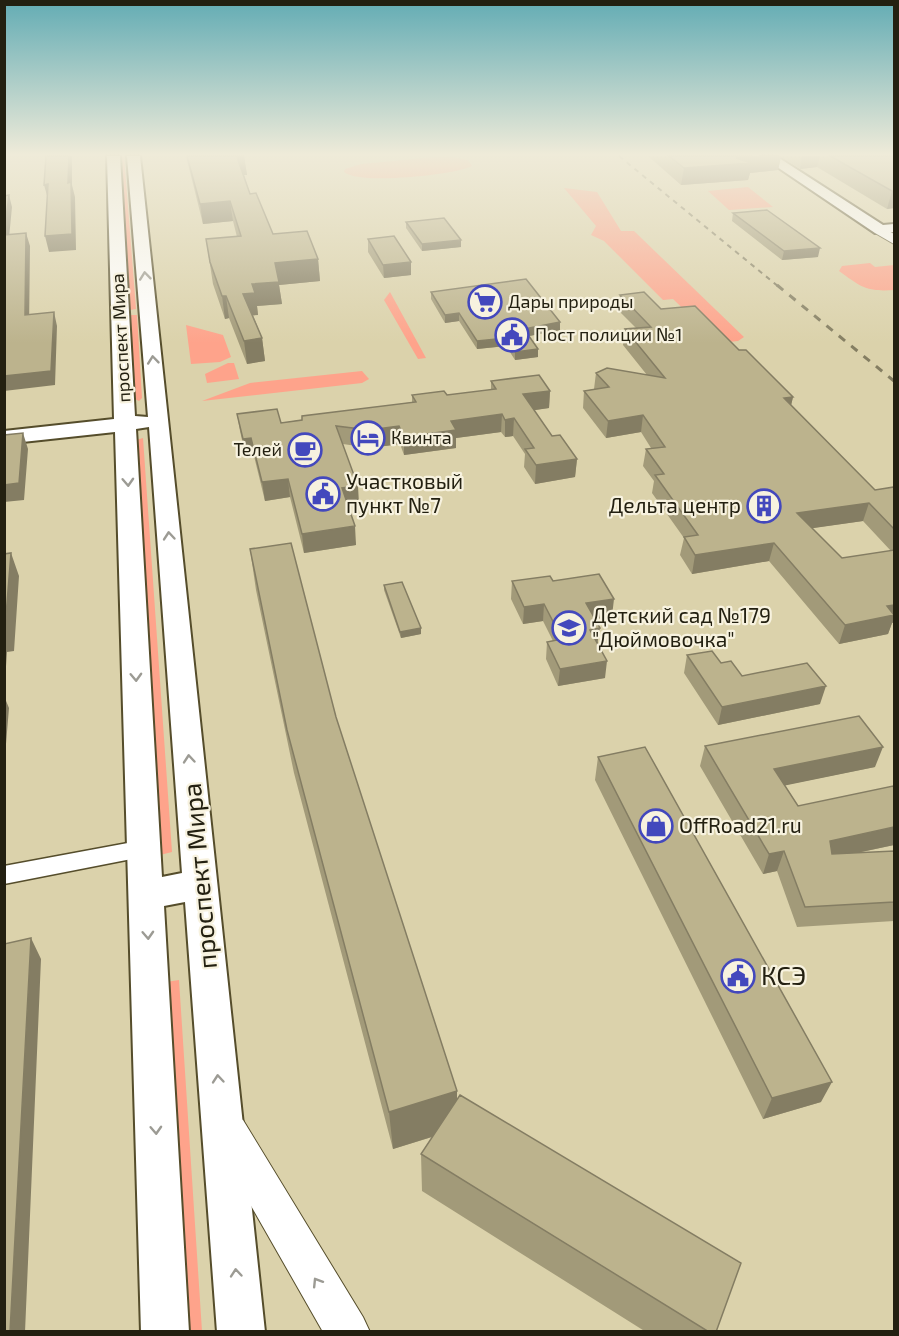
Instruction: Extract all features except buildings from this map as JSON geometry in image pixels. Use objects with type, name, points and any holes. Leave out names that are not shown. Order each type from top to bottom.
[{"type":"main road","name":"проспект Мира","points":[[116,218],[120,313],[142,416],[201,884],[241,1332]]},
{"type":"main road","name":"проспект Мира","points":[[139,218],[148,310],[142,416],[144,849],[165,1332]]},
{"type":"main road","points":[[869,218],[887,229]]},
{"type":"main road","points":[[120,313],[148,310]]},
{"type":"main road","points":[[4,426],[142,416]]},
{"type":"main road","points":[[4,438],[142,416]]},
{"type":"main road","points":[[146,895],[201,884]]},
{"type":"street","points":[[887,229],[894,240]]},
{"type":"street","points":[[4,875],[144,849]]},
{"type":"street","points":[[222,1119],[348,1332]]},
{"type":"shaded area","points":[[123,218],[129,218],[136,309],[130,310]]},
{"type":"shaded area","points":[[590,218],[613,218],[621,231],[634,231],[744,337],[738,341],[719,343],[673,299],[663,300],[604,241],[591,235],[596,226]]},
{"type":"shaded area","points":[[870,263],[875,267],[894,265],[894,290],[865,287],[839,271],[842,266]]},
{"type":"shaded area","points":[[390,292],[426,358],[418,359],[384,300]]},
{"type":"shaded area","points":[[130,315],[137,315],[142,398],[139,401],[135,399]]},
{"type":"shaded area","points":[[186,325],[223,335],[231,357],[220,362],[191,364]]},
{"type":"shaded area","points":[[228,363],[234,363],[239,379],[207,383],[205,374]]},
{"type":"shaded area","points":[[362,371],[369,379],[362,383],[202,401],[250,383]]},
{"type":"shaded area","points":[[143,438],[172,852],[160,855],[136,440]]},
{"type":"shaded area","points":[[179,980],[202,1331],[185,1331],[166,982]]},
{"type":"railway","points":[[695,218],[779,287]]},
{"type":"railway","points":[[777,285],[894,381]]},
{"type":"place","name":"Дары природы","points":[[485,302]]},
{"type":"place","name":"Пост полиции №1","points":[[512,335]]},
{"type":"place","name":"Квинта","points":[[368,438]]},
{"type":"place","name":"Телей","points":[[305,450]]},
{"type":"place","name":"Участковый пункт №7","points":[[323,494]]},
{"type":"place","name":"Дельта центр","points":[[764,506]]},
{"type":"place","name":"Детский сад №179 \"Дюймовочка\"","points":[[569,628]]},
{"type":"place","name":"OffRoad21.ru","points":[[656,826]]},
{"type":"place","name":"КСЭ","points":[[738,976]]}]
